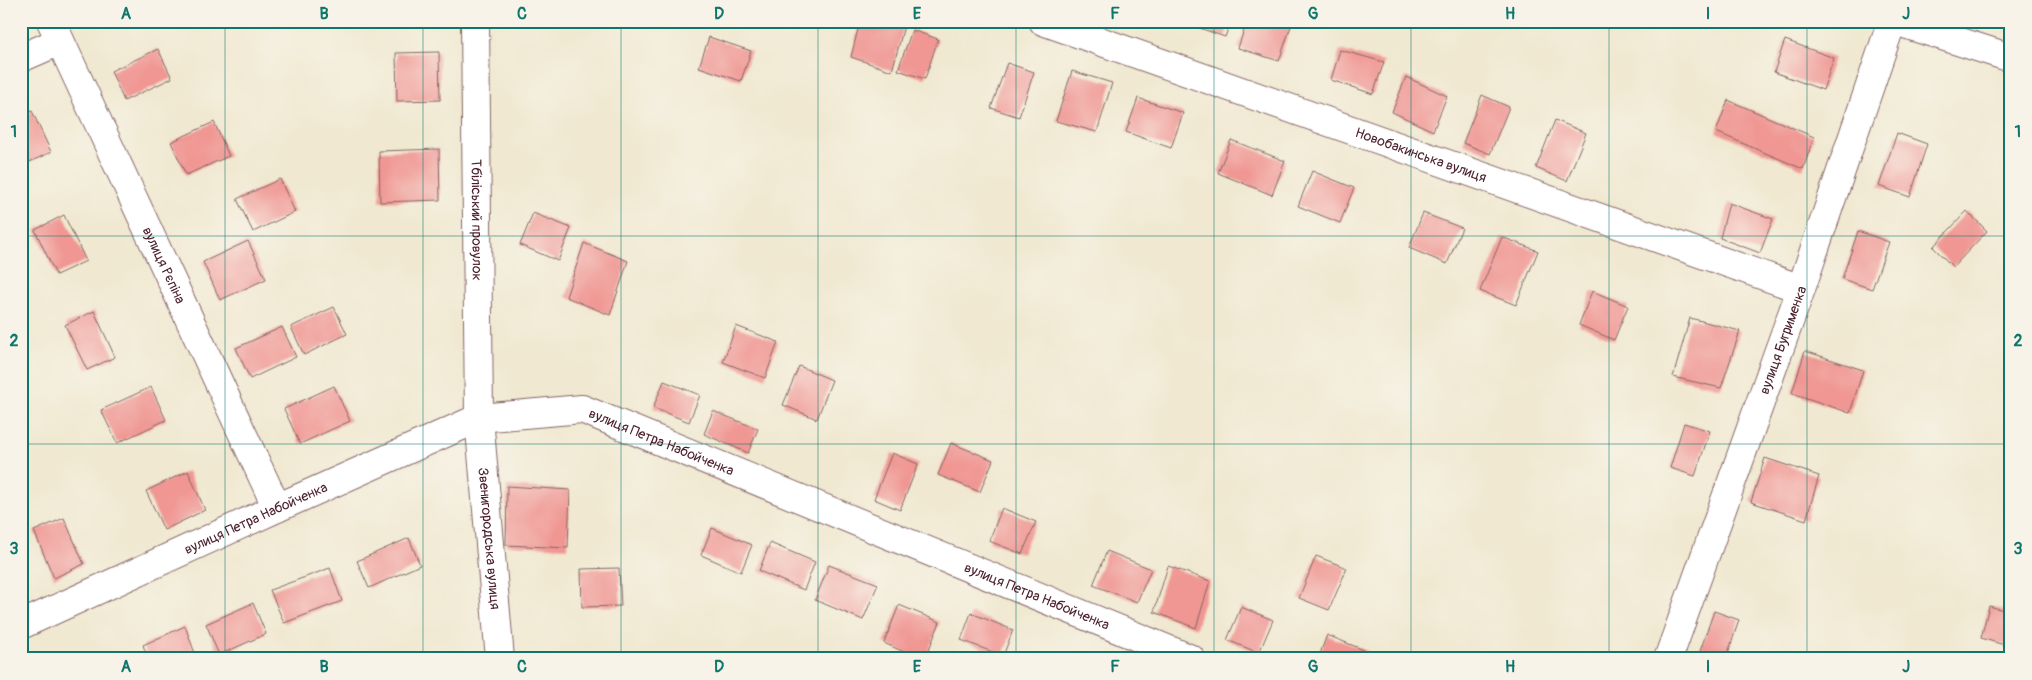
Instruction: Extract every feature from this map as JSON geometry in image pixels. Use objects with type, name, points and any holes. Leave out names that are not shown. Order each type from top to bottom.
[{"type":"street","name":"Тбіліський провулок","points":[[475,21],[480,418]]},
{"type":"street","name":"Новобакинська вулиця","points":[[1043,21],[1801,289]]},
{"type":"street","name":"вулиця Бугрименка","points":[[1668,659],[1801,289],[1894,21]]},
{"type":"street","points":[[1894,21],[2011,58]]},
{"type":"street","points":[[21,58],[56,31]]},
{"type":"street","name":"вулиця Рєпіна","points":[[56,31],[276,508]]},
{"type":"street","name":"вулиця Петра Набойченка","points":[[21,625],[276,508],[480,418],[582,408],[1191,659]]},
{"type":"street","name":"Звенигородська вулиця","points":[[480,418],[500,659]]},
{"type":"building","points":[[860,21],[891,21],[904,26],[892,71],[851,57]]},
{"type":"building","points":[[1196,21],[1231,21],[1225,37],[1194,26]]},
{"type":"building","points":[[1247,21],[1276,21],[1291,26],[1279,61],[1238,48]]},
{"type":"building","points":[[1935,21],[1966,21],[1961,34]]},
{"type":"building","points":[[912,30],[938,39],[925,79],[898,70]]},
{"type":"building","points":[[709,37],[751,51],[741,81],[699,67]]},
{"type":"building","points":[[1785,40],[1834,58],[1823,90],[1774,72]]},
{"type":"building","points":[[158,49],[172,78],[124,101],[111,71]]},
{"type":"building","points":[[1340,50],[1384,62],[1373,94],[1331,80]]},
{"type":"building","points":[[439,52],[440,100],[397,101],[396,53]]},
{"type":"building","points":[[1007,63],[1034,72],[1019,117],[991,108]]},
{"type":"building","points":[[1072,71],[1112,83],[1097,132],[1056,121]]},
{"type":"building","points":[[1406,77],[1447,96],[1433,131],[1392,112]]},
{"type":"building","points":[[1482,95],[1509,107],[1490,154],[1463,143]]},
{"type":"building","points":[[1138,98],[1183,113],[1171,148],[1126,132]]},
{"type":"building","points":[[1728,100],[1814,137],[1803,169],[1716,132]]},
{"type":"building","points":[[32,111],[51,152],[21,166],[21,116]]},
{"type":"building","points":[[1555,120],[1586,133],[1567,181],[1536,168]]},
{"type":"building","points":[[214,122],[229,156],[186,175],[171,142]]},
{"type":"building","points":[[1897,133],[1927,144],[1910,197],[1879,186]]},
{"type":"building","points":[[1231,140],[1285,161],[1272,195],[1218,173]]},
{"type":"building","points":[[439,149],[440,200],[380,202],[379,151]]},
{"type":"building","points":[[1312,171],[1354,188],[1340,223],[1298,206]]},
{"type":"building","points":[[280,179],[295,212],[253,232],[237,199]]},
{"type":"building","points":[[1729,203],[1773,219],[1760,253],[1720,238]]},
{"type":"building","points":[[1967,211],[1987,231],[1953,267],[1933,247]]},
{"type":"building","points":[[533,213],[571,228],[558,261],[520,245]]},
{"type":"building","points":[[1423,213],[1462,228],[1447,264],[1409,248]]},
{"type":"building","points":[[64,215],[86,261],[56,275],[35,230]]},
{"type":"building","points":[[1858,231],[1889,242],[1872,289],[1842,279]]},
{"type":"building","points":[[1502,237],[1538,251],[1516,305],[1480,291]]},
{"type":"building","points":[[248,241],[266,279],[220,300],[203,262]]},
{"type":"building","points":[[584,243],[628,261],[610,315],[566,297]]},
{"type":"building","points":[[1592,291],[1628,306],[1614,340],[1579,325]]},
{"type":"building","points":[[334,307],[347,334],[304,355],[291,327]]},
{"type":"building","points":[[94,311],[115,357],[87,370],[65,325]]},
{"type":"building","points":[[1690,318],[1740,331],[1721,388],[1673,377]]},
{"type":"building","points":[[736,326],[778,342],[765,378],[723,362]]},
{"type":"building","points":[[282,327],[296,357],[250,379],[236,348]]},
{"type":"building","points":[[1805,351],[1863,370],[1850,413],[1792,393]]},
{"type":"building","points":[[799,366],[832,380],[817,419],[783,405]]},
{"type":"building","points":[[664,381],[700,395],[689,422],[653,408]]},
{"type":"building","points":[[334,386],[350,421],[300,444],[284,409]]},
{"type":"building","points":[[151,387],[166,420],[117,443],[101,410]]},
{"type":"building","points":[[713,411],[758,429],[748,453],[704,434]]},
{"type":"building","points":[[1684,423],[1710,431],[1695,476],[1670,468]]},
{"type":"building","points":[[951,443],[993,460],[980,492],[938,475]]},
{"type":"building","points":[[892,453],[918,464],[900,510],[874,499]]},
{"type":"building","points":[[1765,458],[1819,476],[1806,520],[1751,502]]},
{"type":"building","points":[[188,471],[205,510],[164,530],[146,491]]},
{"type":"building","points":[[507,486],[570,490],[568,548],[506,545]]},
{"type":"building","points":[[1002,508],[1036,522],[1022,554],[989,541]]},
{"type":"building","points":[[64,518],[84,564],[54,578],[34,531]]},
{"type":"building","points":[[712,528],[752,545],[741,572],[701,555]]},
{"type":"building","points":[[409,538],[420,565],[369,588],[357,561]]},
{"type":"building","points":[[770,543],[815,562],[804,590],[759,571]]},
{"type":"building","points":[[1107,551],[1151,569],[1137,602],[1093,585]]},
{"type":"building","points":[[1316,556],[1347,568],[1329,610],[1299,598]]},
{"type":"building","points":[[829,565],[878,584],[863,620],[815,600]]},
{"type":"building","points":[[1168,566],[1210,581],[1196,628],[1154,612]]},
{"type":"building","points":[[330,568],[342,601],[284,623],[270,590]]},
{"type":"building","points":[[619,568],[621,606],[582,607],[581,569]]},
{"type":"building","points":[[253,603],[266,634],[219,655],[206,624]]},
{"type":"building","points":[[899,605],[940,622],[925,659],[920,659],[884,643]]},
{"type":"building","points":[[1989,606],[2011,612],[2011,647],[1981,638]]},
{"type":"building","points":[[1241,607],[1273,620],[1259,653],[1227,640]]},
{"type":"building","points":[[1714,611],[1739,620],[1726,659],[1712,659],[1699,654]]},
{"type":"building","points":[[971,613],[1013,630],[1003,656],[961,640]]},
{"type":"building","points":[[185,626],[197,659],[148,659],[143,645]]},
{"type":"building","points":[[1327,635],[1369,652],[1366,659],[1318,659]]}]
